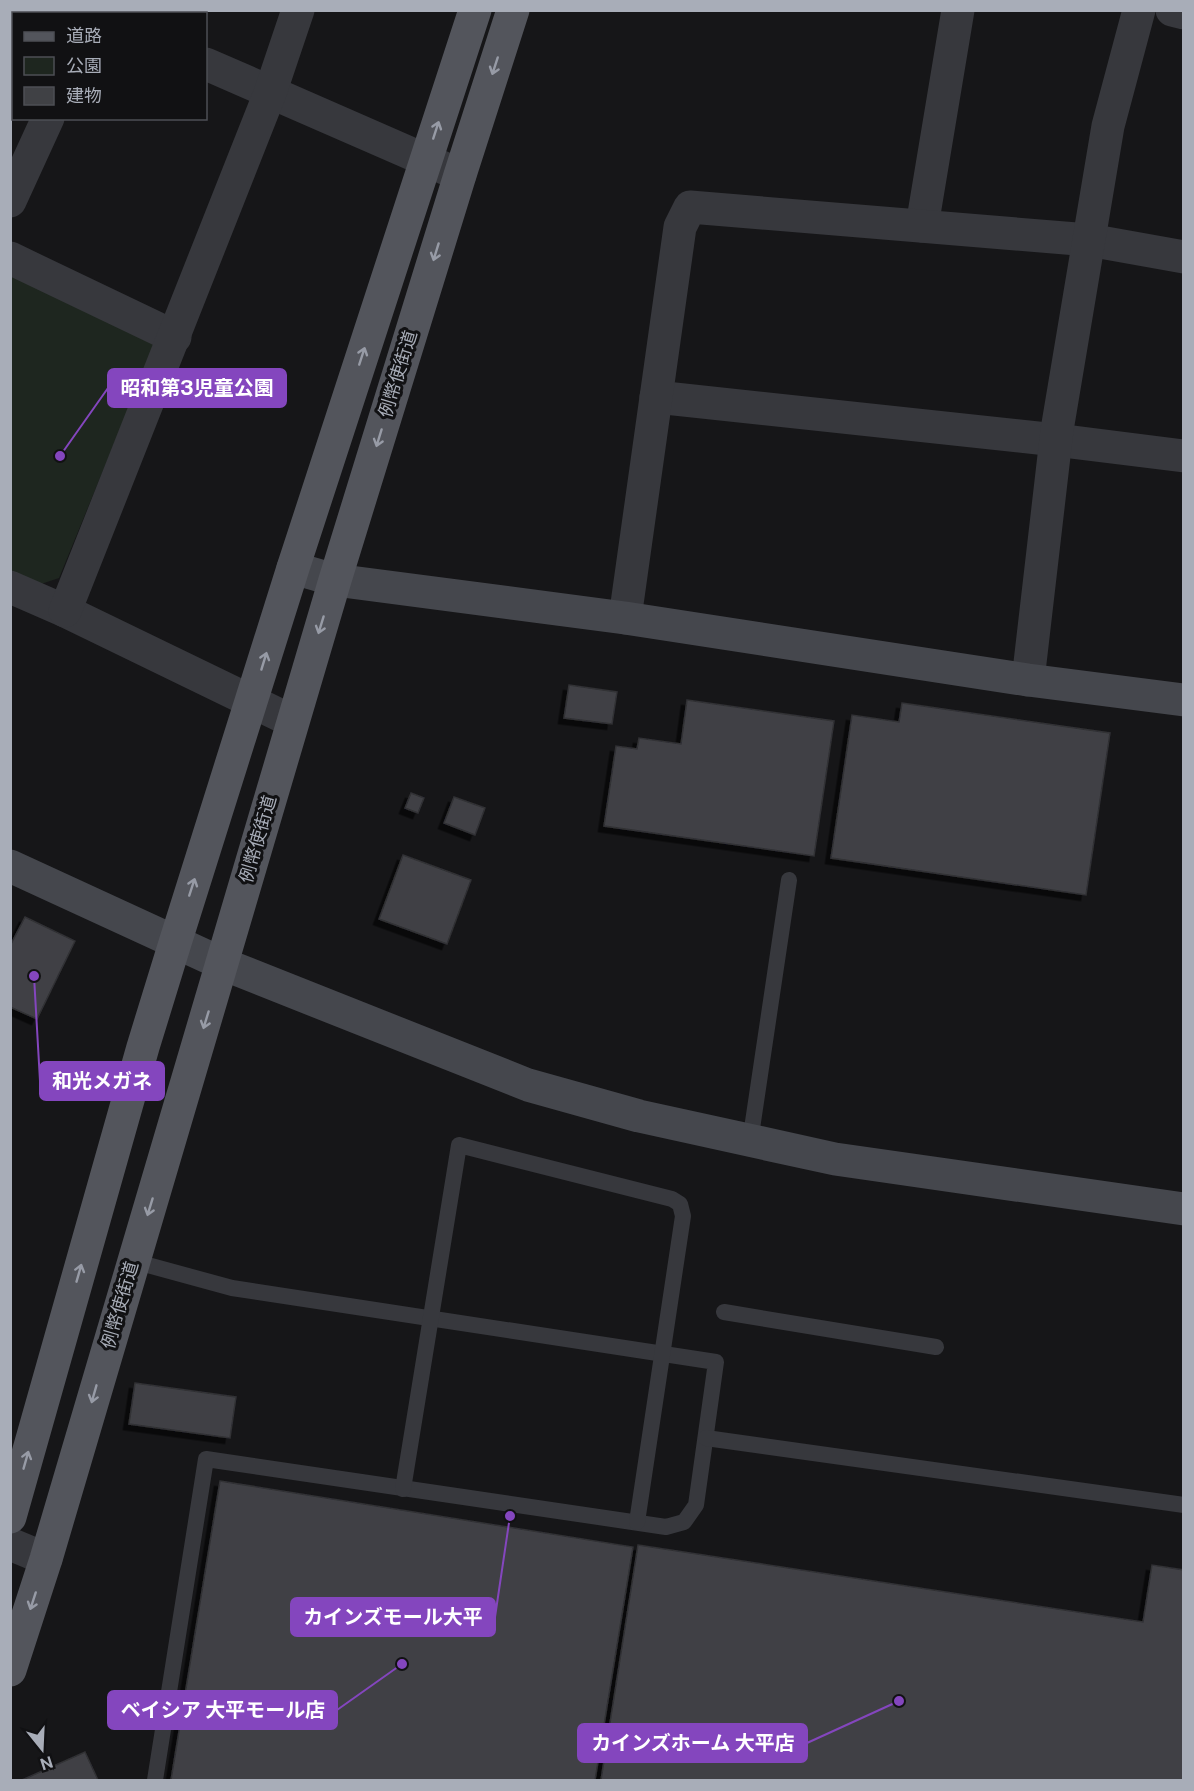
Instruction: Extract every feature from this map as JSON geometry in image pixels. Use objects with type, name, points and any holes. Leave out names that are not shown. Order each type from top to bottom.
[{"type":"main road","points":[[10,1516],[143,1047],[175,943],[293,568],[475,10]]},
{"type":"main road","name":"例幣使街道","points":[[10,1670],[46,1559],[223,964],[292,721],[513,10]]},
{"type":"street","points":[[89,10],[96,12]]},
{"type":"street","points":[[65,610],[270,93],[298,10]]},
{"type":"street","points":[[922,226],[958,10]]},
{"type":"street","points":[[1028,680],[1056,440],[1089,240],[1108,126],[1139,10]]},
{"type":"street","points":[[1172,10],[1184,13]]},
{"type":"street","points":[[207,64],[460,175]]},
{"type":"street","points":[[10,201],[47,120]]},
{"type":"street","points":[[625,618],[680,227],[690,207],[1089,240],[1184,257]]},
{"type":"street","points":[[10,258],[175,337]]},
{"type":"street","points":[[656,397],[1184,456]]},
{"type":"street","points":[[293,568],[335,580],[625,618],[1028,680],[1184,700]]},
{"type":"street","points":[[10,587],[65,610],[292,721]]},
{"type":"street","points":[[10,866],[223,964],[528,1085],[639,1116],[835,1159],[1184,1209]]},
{"type":"street","points":[[10,1544],[46,1559]]},
{"type":"lane","points":[[750,1142],[789,880]]},
{"type":"lane","points":[[403,1489],[459,1145],[672,1199],[680,1204],[682,1216],[638,1522]]},
{"type":"lane","points":[[133,1261],[232,1288],[716,1362],[696,1505],[684,1522],[666,1527],[206,1459],[155,1780]]},
{"type":"lane","points":[[724,1312],[936,1347]]},
{"type":"lane","points":[[706,1438],[1184,1505]]},
{"type":"green space","points":[[10,273],[157,339],[59,578],[38,585],[11,574]]},
{"type":"building","points":[[569,685],[617,692],[612,724],[564,718]]},
{"type":"building","points":[[687,700],[834,721],[814,856],[604,826],[616,746],[637,749],[639,738],[681,744]]},
{"type":"building","points":[[902,703],[1110,733],[1086,895],[831,858],[852,715],[899,722]]},
{"type":"building","points":[[411,793],[424,798],[418,813],[405,808]]},
{"type":"building","points":[[454,797],[485,808],[475,835],[444,823]]},
{"type":"building","points":[[403,855],[471,880],[447,944],[379,919]]},
{"type":"building","points":[[25,917],[75,941],[37,1019],[10,1007],[10,946]]},
{"type":"building","points":[[135,1383],[236,1397],[230,1438],[129,1424]]},
{"type":"building","points":[[220,1481],[633,1547],[595,1780],[171,1780]]},
{"type":"building","points":[[638,1545],[1143,1622],[1152,1565],[1184,1570],[1184,1780],[601,1780]]},
{"type":"building","points":[[85,1752],[98,1780],[22,1780]]},
{"type":"place","name":"昭和第3児童公園","points":[[60,456]]},
{"type":"place","name":"和光メガネ","points":[[34,976]]},
{"type":"place","name":"カインズモール大平","points":[[510,1516]]},
{"type":"place","name":"ベイシア 大平モール店","points":[[402,1664]]},
{"type":"place","name":"カインズホーム 大平店","points":[[899,1701]]}]
